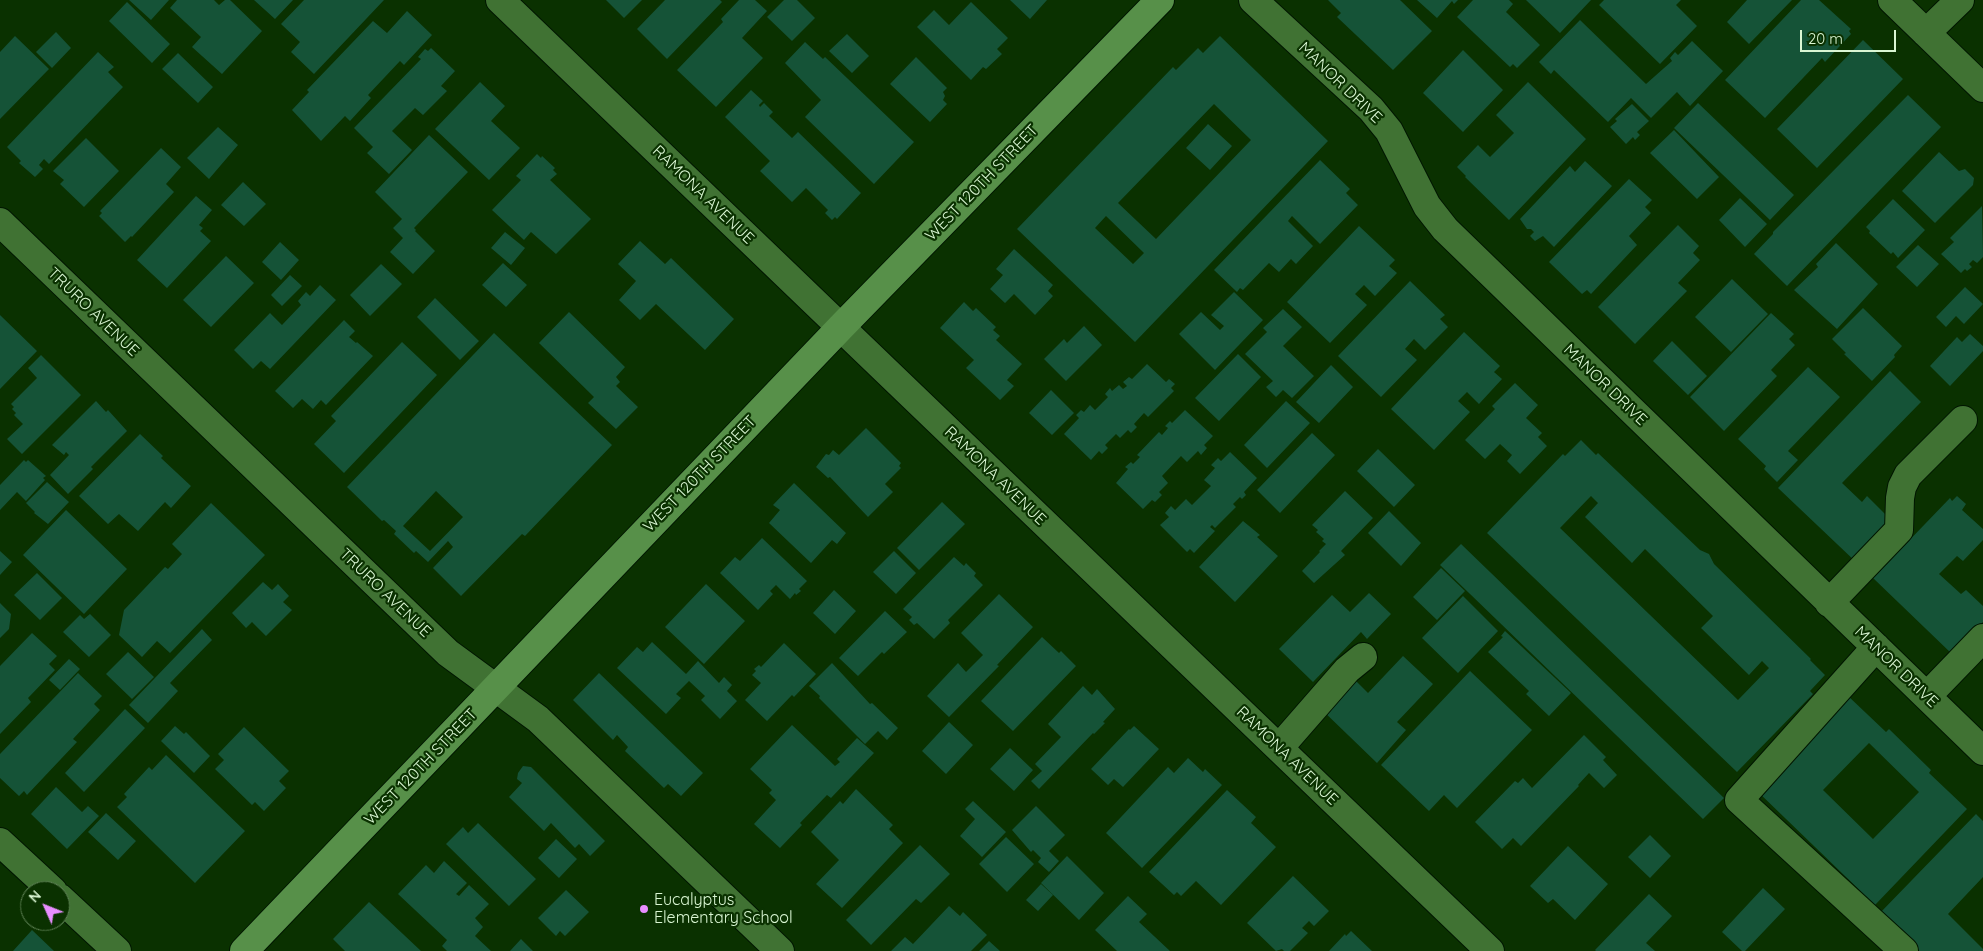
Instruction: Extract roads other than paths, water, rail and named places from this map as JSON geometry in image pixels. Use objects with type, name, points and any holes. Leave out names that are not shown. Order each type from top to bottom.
[{"type":"main road","name":"WEST 120TH STREET","points":[[244,951],[841,327],[1160,0]]},
{"type":"street","name":"RAMONA AVENUE","points":[[500,0],[1490,951]]},
{"type":"street","name":"MANOR DRIVE","points":[[1253,0],[1371,109],[1389,131],[1427,206],[1444,229],[1983,751]]},
{"type":"street","points":[[1892,0],[1983,88]]},
{"type":"street","points":[[1926,33],[1960,0]]},
{"type":"street","name":"TRURO AVENUE","points":[[0,222],[448,654],[538,719],[780,951]]},
{"type":"street","points":[[1829,603],[1899,530],[1900,498],[1902,487],[1908,474],[1963,420]]},
{"type":"street","points":[[1927,696],[1983,638]]},
{"type":"street","points":[[1876,647],[1739,800],[1904,951]]},
{"type":"street","points":[[1279,748],[1347,670],[1364,657]]},
{"type":"street","points":[[0,842],[42,881]]},
{"type":"street","points":[[70,907],[117,951]]},
{"type":"place","name":"Eucalyptus Elementary School","points":[[644,909]]}]
